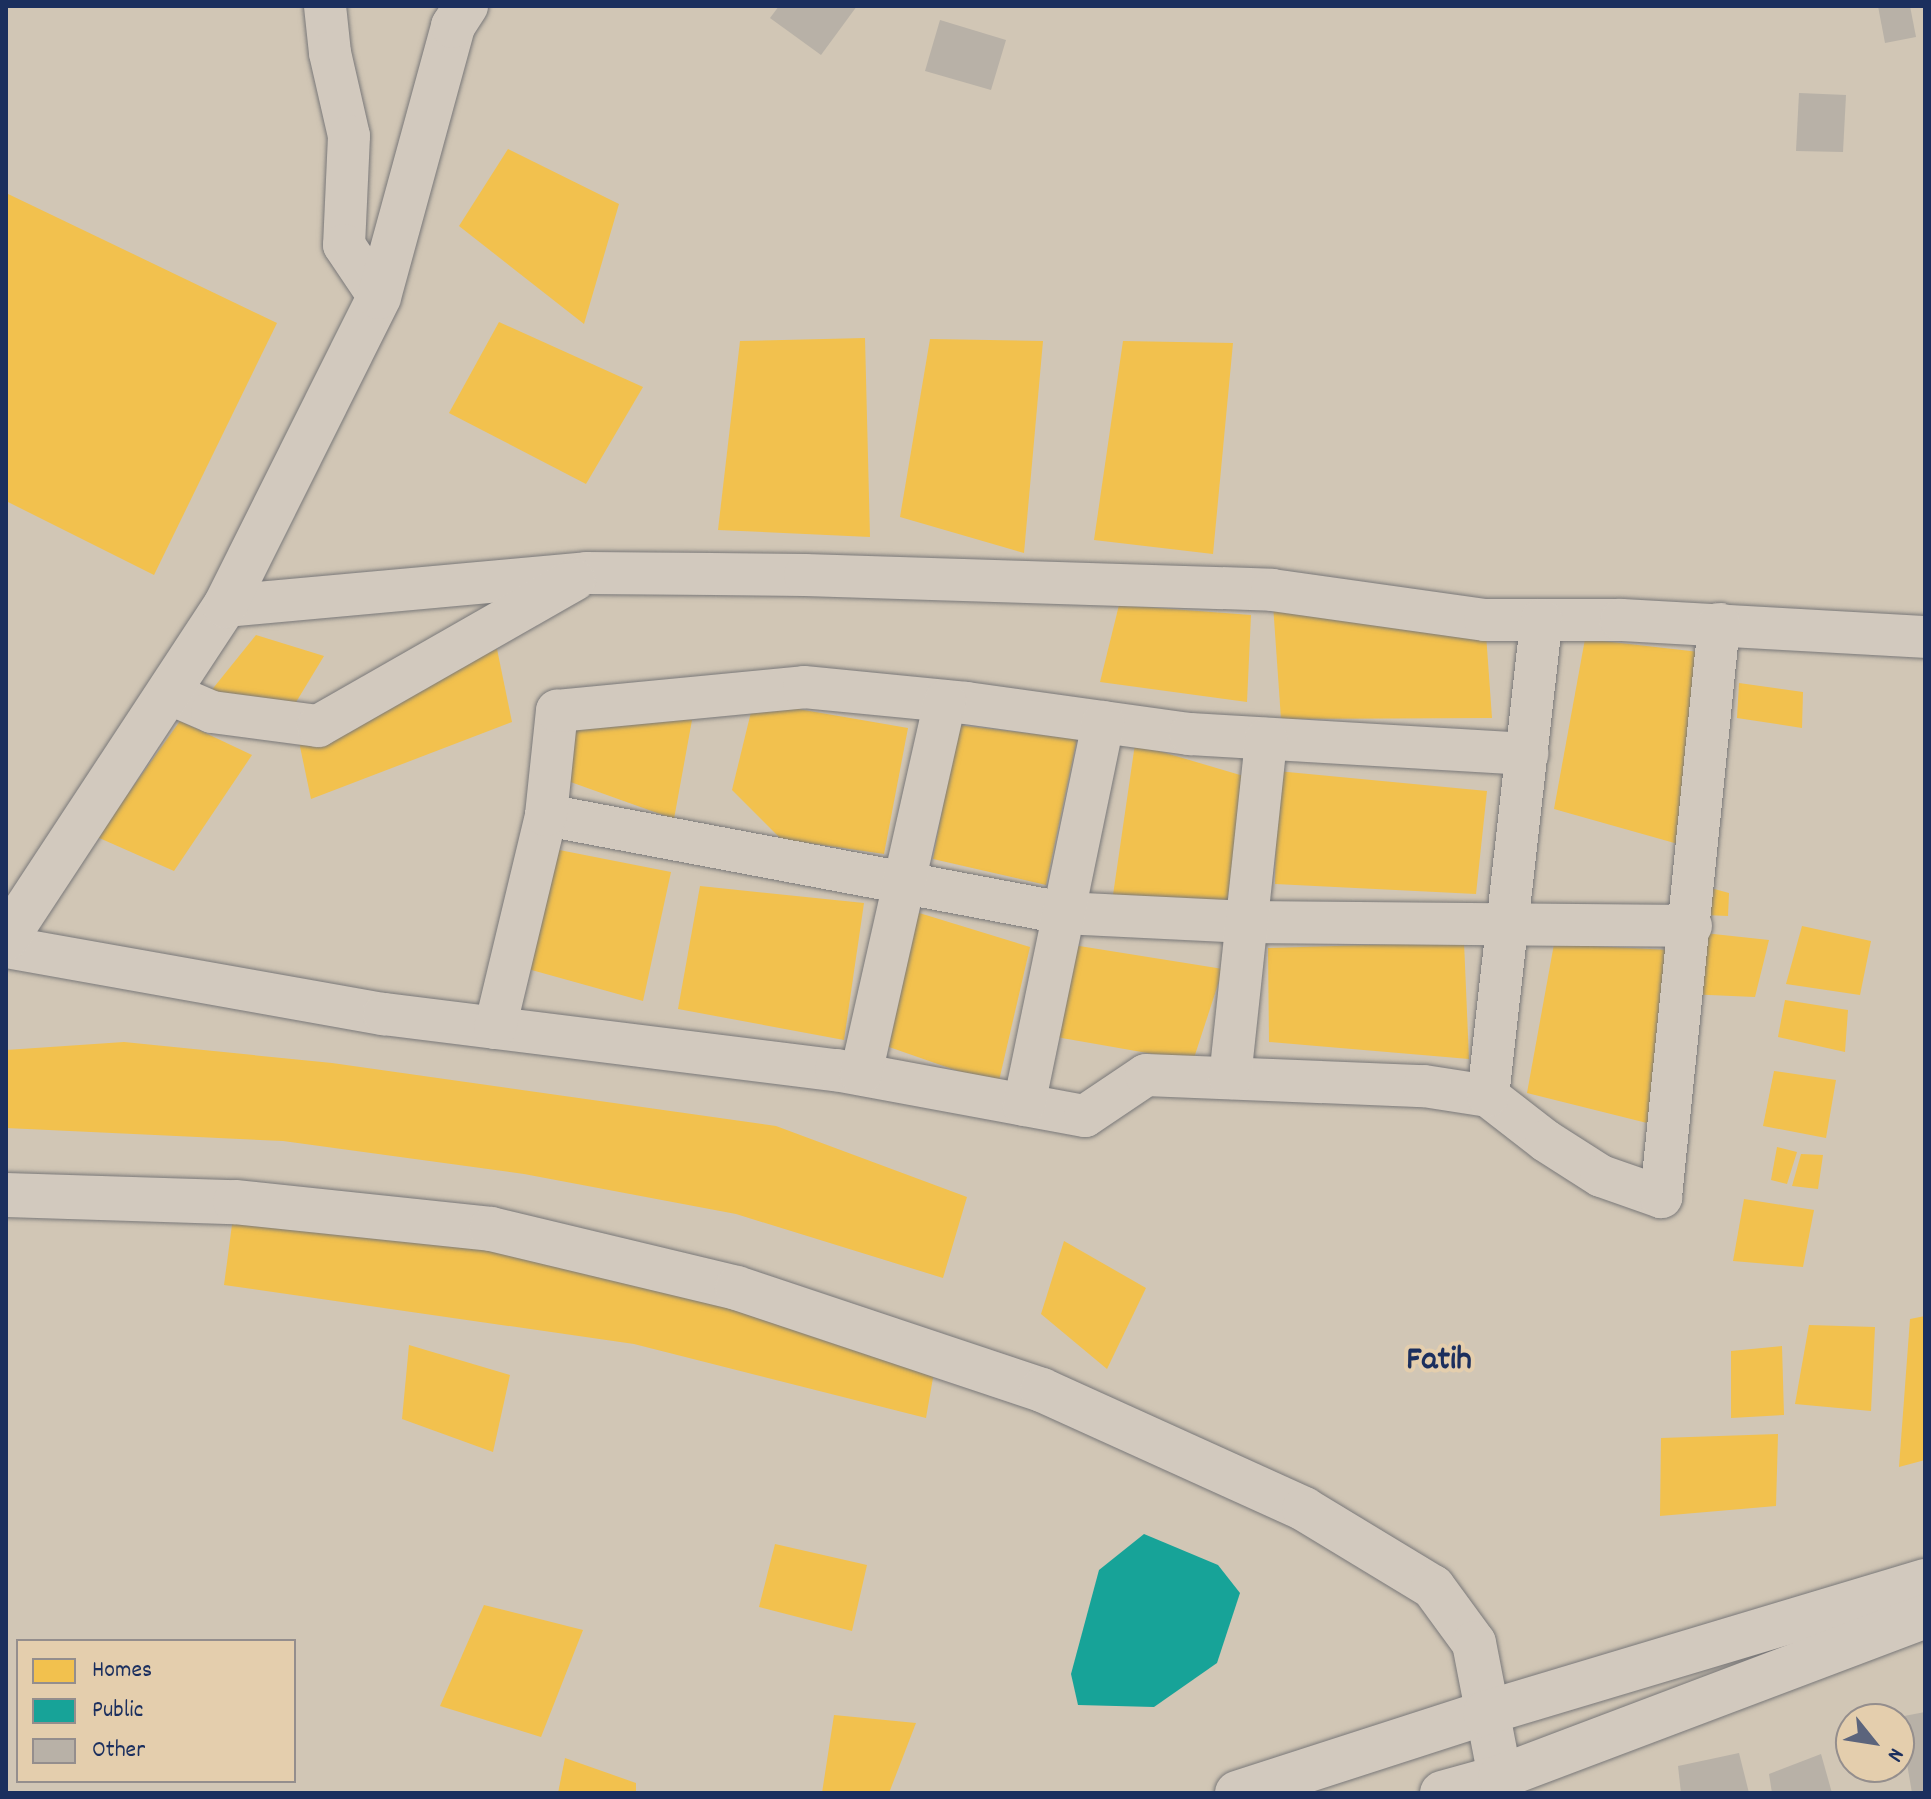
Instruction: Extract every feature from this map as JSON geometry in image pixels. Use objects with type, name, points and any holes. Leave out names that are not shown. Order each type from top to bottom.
[{"type":"street","points":[[325,6],[330,53],[349,136],[344,245],[379,297]]},
{"type":"street","points":[[6,939],[225,606],[379,297],[453,26],[466,6]]},
{"type":"street","points":[[225,606],[586,573],[805,575],[1272,590],[1485,620],[1719,624],[1925,637]]},
{"type":"street","points":[[168,693],[212,712],[318,726],[586,573]]},
{"type":"street","points":[[1488,1096],[1541,620]]},
{"type":"street","points":[[6,947],[384,1014],[861,1074],[1085,1116],[1146,1075],[1424,1086],[1488,1096],[1546,1141],[1601,1176],[1661,1197],[1691,926],[1719,624]]},
{"type":"street","points":[[495,1028],[546,815],[557,711],[804,687],[945,701],[1190,734],[1527,754]]},
{"type":"street","points":[[861,1074],[945,701]]},
{"type":"street","points":[[1024,1105],[1103,722]]},
{"type":"street","points":[[1230,1078],[1266,739]]},
{"type":"street","points":[[546,815],[1063,913],[1247,922],[1507,927],[1691,926]]},
{"type":"street","points":[[6,1195],[235,1202],[491,1229],[737,1288],[1042,1390],[1304,1509],[1433,1587],[1474,1643],[1485,1713],[1500,1777]]},
{"type":"street","points":[[1237,1793],[1485,1713],[1925,1581]]},
{"type":"street","points":[[1442,1793],[1500,1777],[1925,1616]]},
{"type":"building: Homes","points":[[508,149],[619,204],[584,324],[459,226]]},
{"type":"building: Homes","points":[[6,193],[277,323],[154,575],[6,501]]},
{"type":"building: Homes","points":[[499,322],[643,387],[586,484],[449,413]]},
{"type":"building: Homes","points":[[865,338],[870,537],[718,530],[740,341]]},
{"type":"building: Homes","points":[[930,339],[1043,341],[1024,553],[900,517]]},
{"type":"building: Homes","points":[[1123,341],[1233,343],[1213,554],[1094,540]]},
{"type":"building: Homes","points":[[1272,590],[1485,620],[1492,718],[1281,719]]},
{"type":"building: Homes","points":[[1119,605],[1251,615],[1247,702],[1100,682]]},
{"type":"building: Homes","points":[[256,635],[324,656],[284,722],[198,707]]},
{"type":"building: Homes","points":[[1585,639],[1717,654],[1678,844],[1554,809]]},
{"type":"building: Homes","points":[[497,649],[512,722],[311,799],[298,737]]},
{"type":"building: Homes","points":[[1739,683],[1803,692],[1802,728],[1737,718]]},
{"type":"building: Homes","points":[[775,705],[908,728],[884,854],[781,839],[732,790],[751,712]]},
{"type":"building: Homes","points":[[557,711],[692,720],[674,819],[551,775]]},
{"type":"building: Homes","points":[[180,721],[252,755],[174,871],[97,837]]},
{"type":"building: Homes","points":[[958,725],[1077,739],[1046,885],[933,859]]},
{"type":"building: Homes","points":[[1135,744],[1247,777],[1224,921],[1113,895]]},
{"type":"building: Homes","points":[[1277,771],[1487,791],[1476,894],[1275,884]]},
{"type":"building: Homes","points":[[539,846],[671,872],[643,1001],[510,964]]},
{"type":"building: Homes","points":[[700,886],[864,903],[844,1040],[678,1009]]},
{"type":"building: Homes","points":[[1707,887],[1729,893],[1728,916],[1705,915]]},
{"type":"building: Homes","points":[[916,912],[1030,947],[998,1085],[889,1047]]},
{"type":"building: Homes","points":[[1802,926],[1871,941],[1860,995],[1786,984]]},
{"type":"building: Homes","points":[[1695,932],[1769,940],[1755,997],[1686,994]]},
{"type":"building: Homes","points":[[1464,942],[1469,1059],[1269,1042],[1268,948]]},
{"type":"building: Homes","points":[[1554,944],[1688,951],[1655,1125],[1527,1093]]},
{"type":"building: Homes","points":[[1073,945],[1223,969],[1193,1061],[1039,1034]]},
{"type":"building: Homes","points":[[1785,1000],[1848,1010],[1845,1052],[1778,1037]]},
{"type":"building: Homes","points":[[124,1042],[332,1063],[776,1126],[967,1197],[943,1278],[736,1214],[524,1174],[283,1141],[6,1128],[6,1050]]},
{"type":"building: Homes","points":[[1774,1071],[1836,1080],[1826,1138],[1763,1126]]},
{"type":"building: Homes","points":[[1777,1147],[1797,1152],[1787,1184],[1771,1180]]},
{"type":"building: Homes","points":[[1801,1154],[1823,1155],[1818,1189],[1792,1186]]},
{"type":"building: Homes","points":[[1744,1199],[1814,1210],[1803,1267],[1733,1261]]},
{"type":"building: Homes","points":[[235,1202],[572,1249],[937,1355],[926,1418],[634,1344],[224,1285]]},
{"type":"building: Homes","points":[[1064,1241],[1146,1288],[1107,1369],[1041,1314]]},
{"type":"building: Homes","points":[[1925,1316],[1925,1460],[1899,1467],[1910,1319]]},
{"type":"building: Homes","points":[[1809,1325],[1875,1327],[1871,1411],[1795,1404]]},
{"type":"building: Homes","points":[[409,1345],[510,1375],[493,1452],[402,1419]]},
{"type":"building: Homes","points":[[1782,1346],[1784,1415],[1731,1418],[1731,1351]]},
{"type":"building: Homes","points":[[1778,1434],[1776,1506],[1660,1516],[1661,1438]]},
{"type":"building: Homes","points":[[775,1544],[867,1565],[852,1631],[759,1607]]},
{"type":"building: Homes","points":[[484,1605],[583,1630],[541,1737],[440,1706]]},
{"type":"building: Homes","points":[[834,1715],[916,1723],[889,1793],[822,1793]]},
{"type":"building: Homes","points":[[565,1758],[636,1783],[636,1793],[558,1793]]},
{"type":"building: Public","points":[[1144,1534],[1218,1565],[1240,1593],[1217,1663],[1154,1707],[1078,1705],[1071,1674],[1099,1570]]},
{"type":"building: Other","points":[[779,6],[857,6],[821,55],[770,18]]},
{"type":"building: Other","points":[[1878,6],[1910,6],[1916,37],[1885,43]]},
{"type":"building: Other","points":[[940,20],[1006,40],[991,90],[925,71]]},
{"type":"building: Other","points":[[1799,93],[1846,95],[1843,152],[1796,151]]},
{"type":"building: Other","points":[[1925,1712],[1925,1793],[1912,1793],[1910,1783],[1915,1783],[1915,1714]]},
{"type":"building: Other","points":[[1739,1753],[1749,1793],[1681,1793],[1678,1766]]},
{"type":"building: Other","points":[[1821,1754],[1832,1793],[1772,1793],[1769,1774]]},
{"type":"district","name":"Fatih","points":[[1439,1362]]}]
